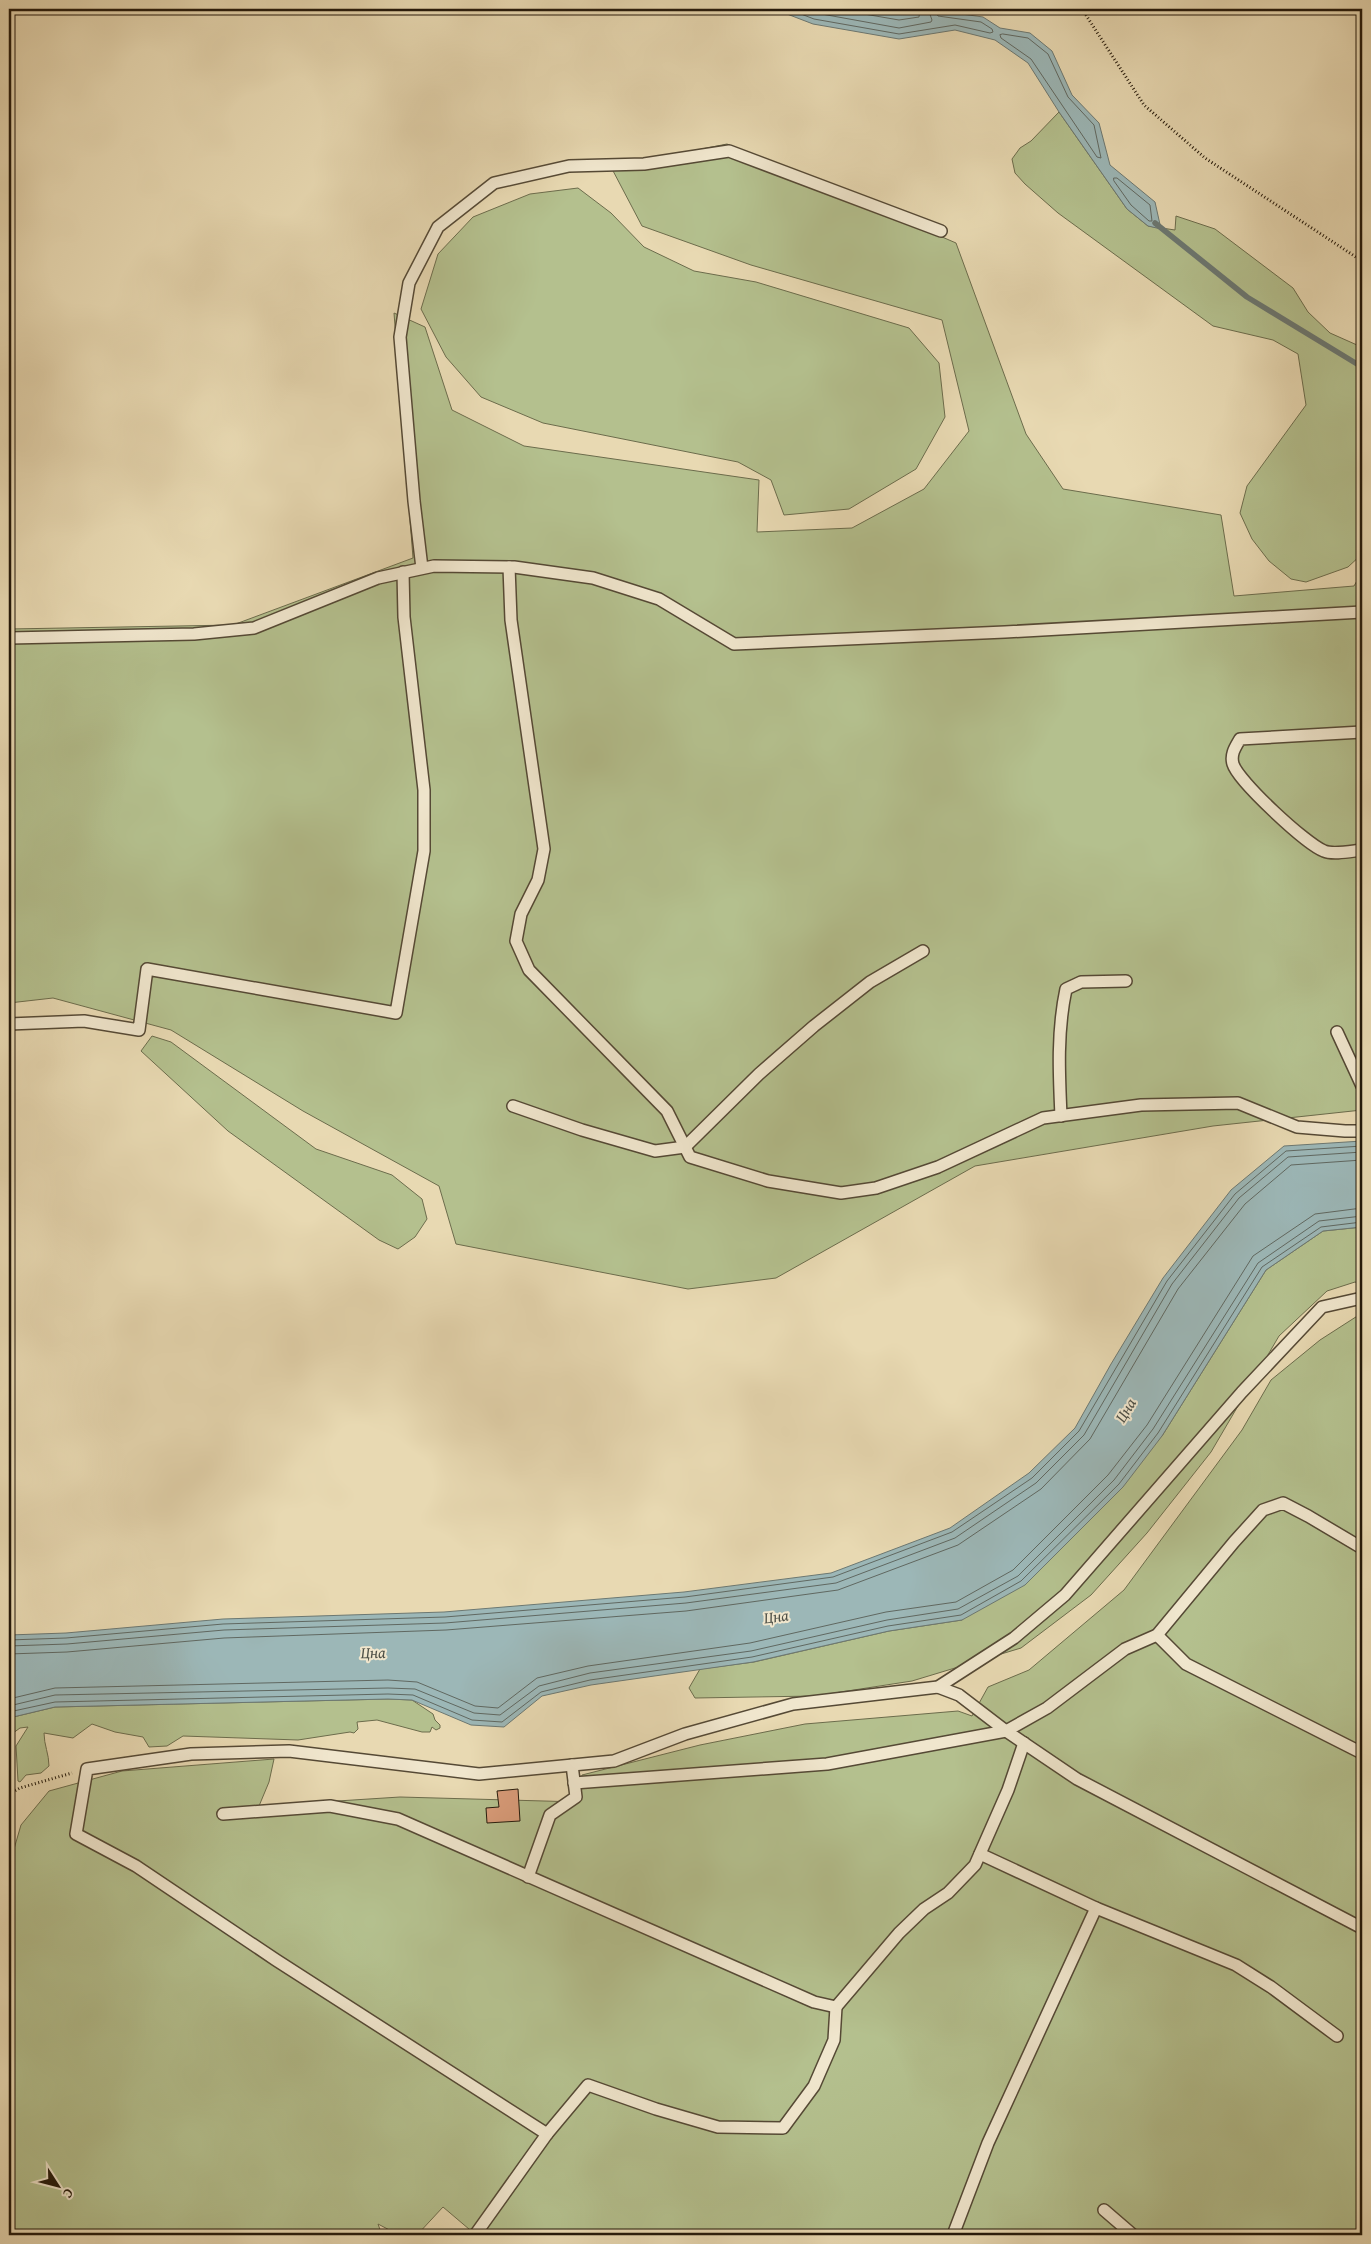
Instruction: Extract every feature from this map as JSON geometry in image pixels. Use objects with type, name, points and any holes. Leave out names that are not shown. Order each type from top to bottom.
[{"type":"lane","points":[[422,568],[414,501],[400,337],[409,283],[438,227],[494,183],[569,166],[644,164],[729,151],[941,231]]},
{"type":"lane","points":[[9,638],[194,634],[254,628],[378,578],[434,566],[509,567],[593,578],[659,599],[734,644],[1005,632],[1362,612]]},
{"type":"lane","points":[[509,567],[511,620],[544,849],[538,880],[521,914],[516,941],[529,970],[667,1111],[690,1157],[768,1181],[841,1193],[876,1188],[929,1170],[1043,1118],[1141,1105],[1238,1103],[1297,1127],[1362,1131]]},
{"type":"lane","points":[[9,1024],[84,1020],[140,1030],[147,969],[396,1013],[424,851],[424,790],[404,617],[403,572]]},
{"type":"lane","points":[[1362,732],[1240,738],[1233,751],[1233,764],[1259,797],[1302,838],[1326,852],[1362,850]]},
{"type":"lane","points":[[513,1106],[582,1130],[655,1150],[685,1147],[759,1074],[814,1026],[870,982],[923,951]]},
{"type":"lane","points":[[1061,1116],[1060,1016],[1066,989],[1081,982],[1126,981]]},
{"type":"lane","points":[[1337,1032],[1362,1086]]},
{"type":"lane","points":[[548,2134],[276,1960],[136,1866],[76,1834],[87,1769],[191,1754],[289,1751],[479,1774],[614,1761],[685,1734],[792,1704],[938,1687],[1014,1638],[1065,1594],[1242,1392],[1322,1307],[1362,1298]]},
{"type":"lane","points":[[574,1784],[827,1764],[1006,1731],[1047,1708],[1125,1649],[1157,1635],[1263,1510],[1283,1503],[1362,1548]]},
{"type":"lane","points":[[1157,1635],[1186,1664],[1362,1753]]},
{"type":"lane","points":[[938,1687],[959,1696],[1006,1731],[1077,1779],[1362,1928]]},
{"type":"lane","points":[[475,2235],[548,2134],[588,2085],[718,2128],[782,2128],[814,2086],[834,2040],[836,2007],[899,1934],[924,1909],[948,1893],[975,1865],[1008,1790],[1024,1743]]},
{"type":"lane","points":[[528,1877],[550,1815],[576,1797],[572,1765]]},
{"type":"lane","points":[[223,1814],[330,1806],[398,1819],[814,2002],[836,2007]]},
{"type":"lane","points":[[980,1854],[1096,1908],[1236,1965],[1271,1987],[1337,2036]]},
{"type":"lane","points":[[953,2235],[988,2143],[1096,1908]]},
{"type":"lane","points":[[1104,2210],[1133,2235]]},
{"type":"path","points":[[1082,9],[1144,105],[1205,158],[1362,261]]},
{"type":"path","points":[[9,1794],[20,1788],[87,1769]]},
{"type":"green space","points":[[1059,112],[1127,209],[1148,226],[1175,230],[1176,216],[1215,229],[1293,288],[1308,312],[1330,333],[1357,345],[1362,345],[1362,554],[1348,567],[1306,582],[1291,579],[1269,561],[1252,539],[1240,513],[1247,486],[1306,405],[1298,354],[1273,340],[1213,326],[1058,213],[1025,184],[1015,173],[1012,159],[1020,148],[1031,141]]},
{"type":"green space","points":[[727,144],[956,243],[1026,434],[1063,489],[1221,515],[1234,596],[1354,586],[1362,572],[1362,1110],[1213,1126],[975,1166],[776,1278],[688,1289],[456,1244],[439,1186],[303,1111],[171,1030],[53,998],[9,1003],[9,629],[233,625],[413,558],[394,313],[425,327],[452,410],[524,446],[759,480],[757,532],[852,528],[924,489],[969,431],[942,320],[751,265],[642,226],[611,167]]},
{"type":"green space","points":[[578,188],[611,213],[644,247],[694,271],[756,282],[909,328],[939,363],[945,417],[916,469],[849,509],[784,515],[771,480],[738,462],[543,423],[481,397],[446,357],[421,309],[438,254],[473,217],[530,194]]},
{"type":"green space","points":[[152,1036],[171,1042],[316,1149],[392,1175],[422,1199],[427,1219],[415,1237],[398,1249],[379,1240],[228,1131],[141,1051]]},
{"type":"green space","points":[[1362,1227],[1362,1284],[1355,1282],[1327,1291],[1279,1336],[1211,1452],[1147,1533],[1091,1595],[1021,1648],[912,1681],[815,1696],[695,1698],[689,1688],[700,1669],[754,1662],[889,1631],[962,1620],[1162,1436],[1266,1270],[1323,1231]]},
{"type":"green space","points":[[1362,1313],[1362,2235],[476,2235],[443,2207],[417,2235],[399,2235],[378,2224],[382,2235],[9,2235],[9,1866],[21,1825],[49,1791],[122,1771],[274,1759],[269,1782],[259,1806],[400,1797],[580,1802],[582,1775],[700,1745],[805,1724],[958,1711],[972,1716],[988,1687],[1029,1670],[1124,1590],[1242,1430],[1271,1380],[1320,1340]]},
{"type":"green space","points":[[412,1700],[433,1714],[440,1728],[436,1730],[432,1727],[430,1732],[422,1732],[377,1720],[357,1722],[358,1729],[354,1733],[298,1740],[183,1736],[167,1746],[149,1747],[143,1737],[115,1732],[92,1724],[73,1738],[44,1733],[49,1766],[41,1773],[26,1775],[20,1782],[18,1781],[16,1746],[28,1727],[20,1728],[9,1736],[9,1718],[55,1707]]},
{"type":"water","points":[[780,9],[926,9],[983,17],[1000,28],[1030,33],[1052,51],[1072,95],[1099,123],[1110,165],[1155,202],[1161,229],[1148,226],[1127,209],[1059,112],[1028,63],[995,40],[955,30],[899,39],[813,24],[787,14]]},
{"type":"water","name":"Цна","points":[[1362,1141],[1362,1227],[1323,1231],[1266,1270],[1162,1436],[1123,1487],[1025,1585],[962,1620],[889,1631],[753,1662],[591,1685],[542,1696],[504,1727],[471,1725],[412,1700],[388,1699],[55,1707],[9,1718],[9,1635],[66,1633],[223,1619],[444,1612],[684,1592],[831,1573],[950,1528],[1029,1473],[1075,1428],[1163,1278],[1231,1190],[1284,1146]]},
{"type":"building","points":[[518,1789],[520,1821],[487,1823],[486,1808],[499,1807],[497,1791]]},
{"type":"waterway","points":[[1155,223],[1247,297],[1362,367]]}]
